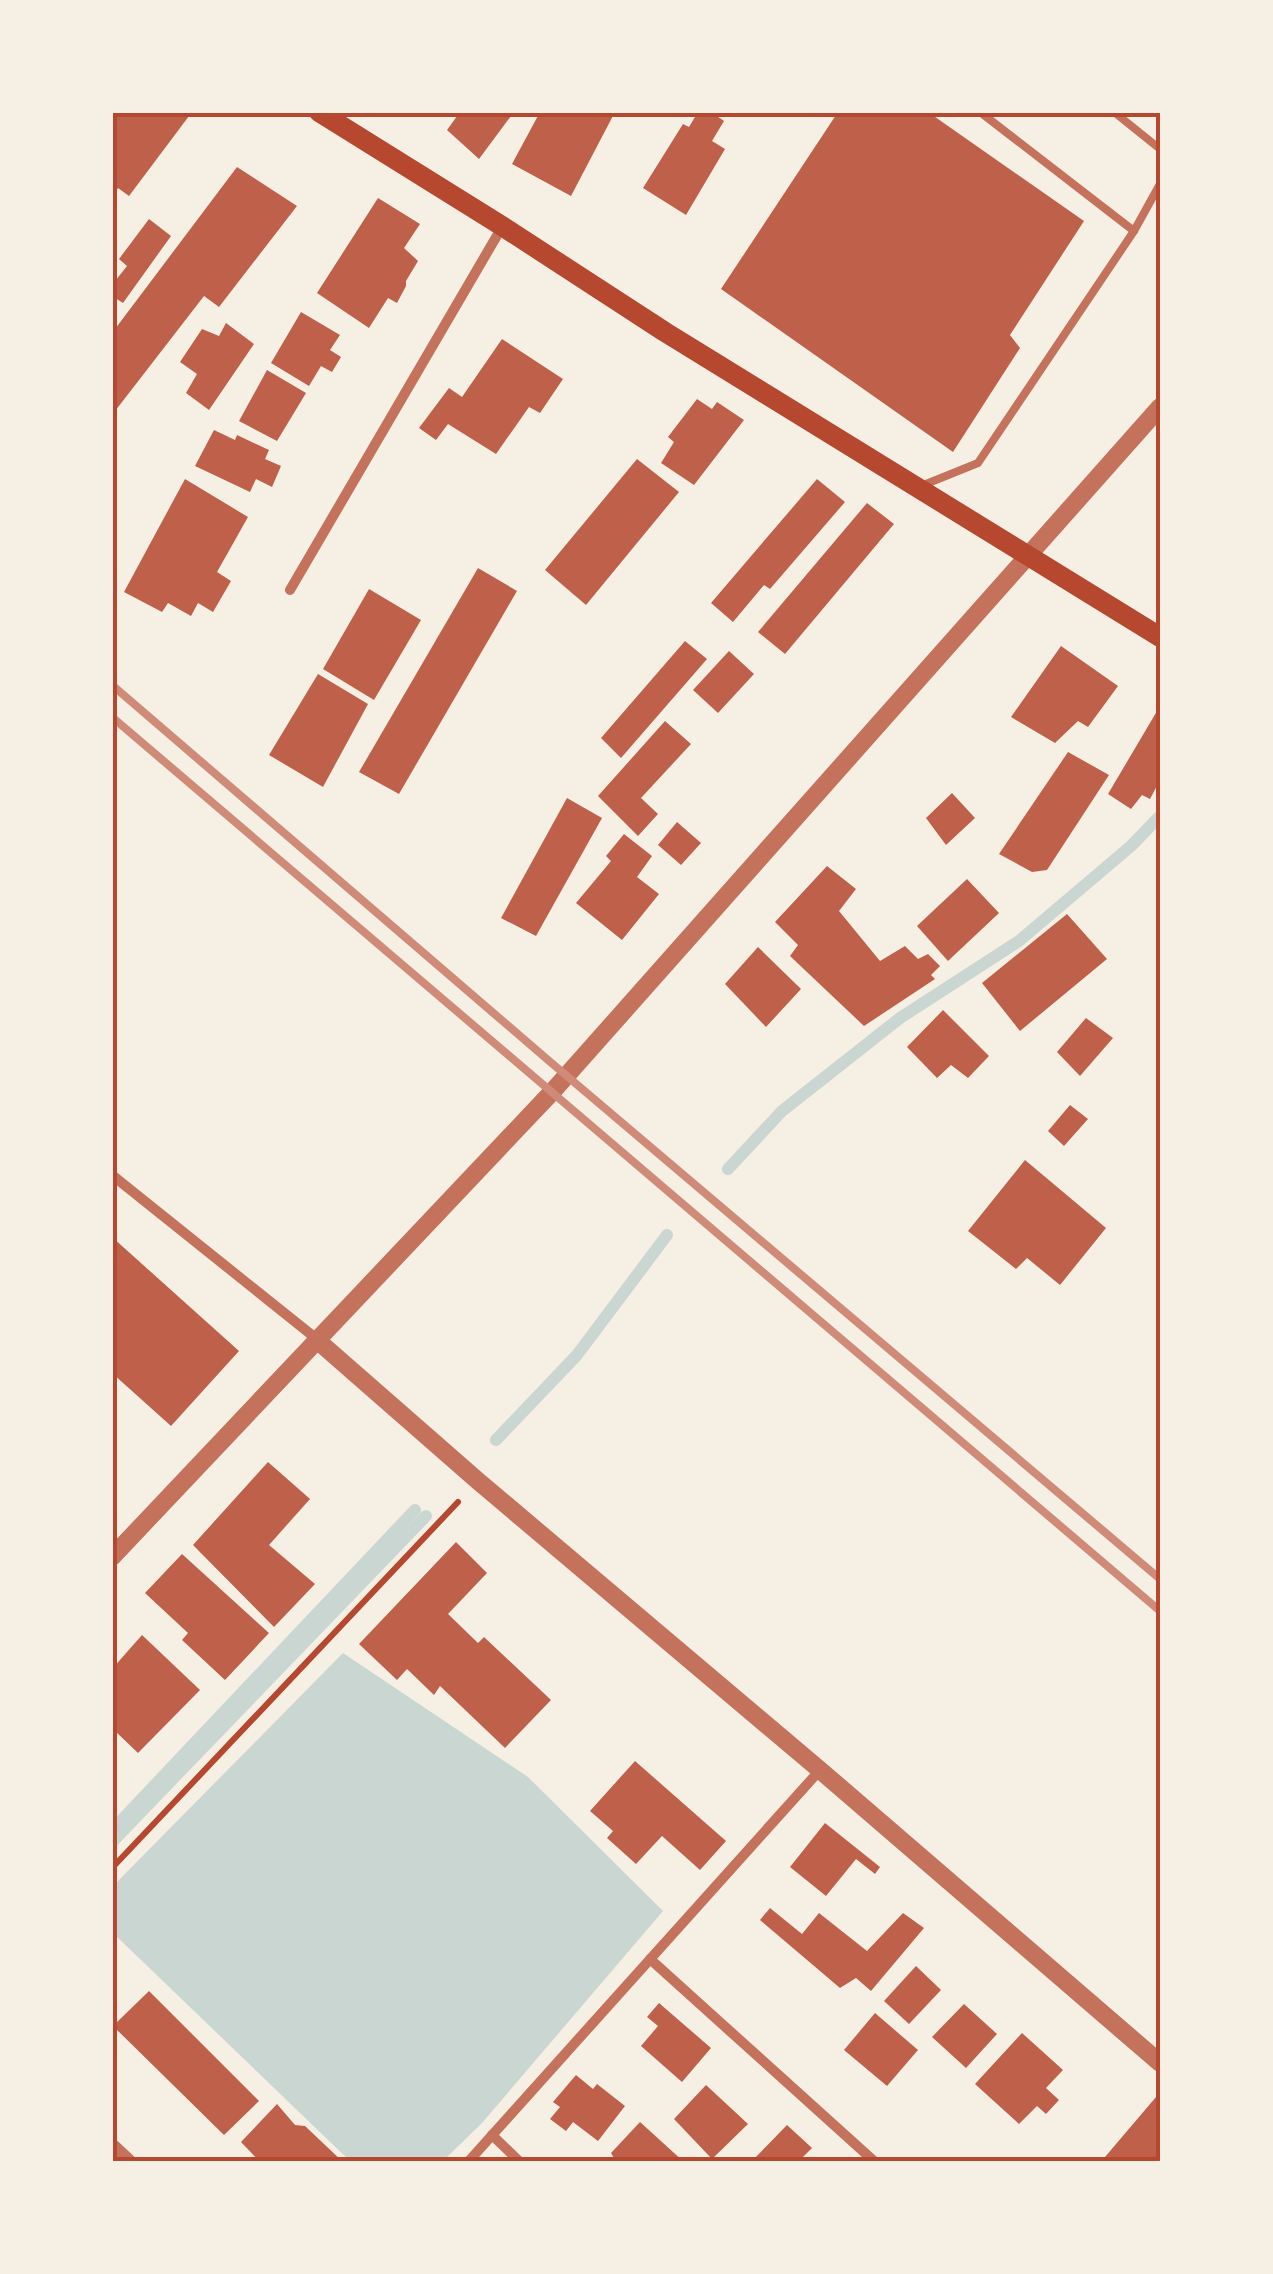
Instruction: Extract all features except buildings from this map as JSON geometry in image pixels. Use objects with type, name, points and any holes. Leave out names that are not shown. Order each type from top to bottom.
[{"type":"main road","points":[[320,112],[665,332],[1160,637]]},
{"type":"street","points":[[290,590],[502,226]]},
{"type":"street","points":[[112,1558],[552,1092],[1160,407]]},
{"type":"street","points":[[112,1176],[318,1341],[1160,2063]]},
{"type":"street","points":[[468,2162],[820,1770]]},
{"type":"street","points":[[650,1959],[875,2162]]},
{"type":"street","points":[[492,2134],[520,2162]]},
{"type":"street","points":[[112,2148],[127,2162]]},
{"type":"lane","points":[[980,112],[1134,231]]},
{"type":"lane","points":[[1114,112],[1160,149]]},
{"type":"lane","points":[[917,488],[978,464],[1134,231],[1160,184]]},
{"type":"path","points":[[112,1868],[478,1481]]},
{"type":"shaded area","points":[[343,1653],[528,1777],[663,1911],[482,2123],[443,2161],[350,2161],[113,1933],[113,1886]]},
{"type":"waterway","points":[[728,1169],[782,1111],[900,1018],[1019,941],[1131,846],[1160,816]]},
{"type":"waterway","points":[[496,1440],[577,1355],[667,1235]]},
{"type":"waterway","points":[[118,1824],[415,1510]]},
{"type":"waterway","points":[[112,1842],[426,1516]]},
{"type":"railway","points":[[112,685],[1160,1579]]},
{"type":"railway","points":[[112,717],[1160,1611]]}]
